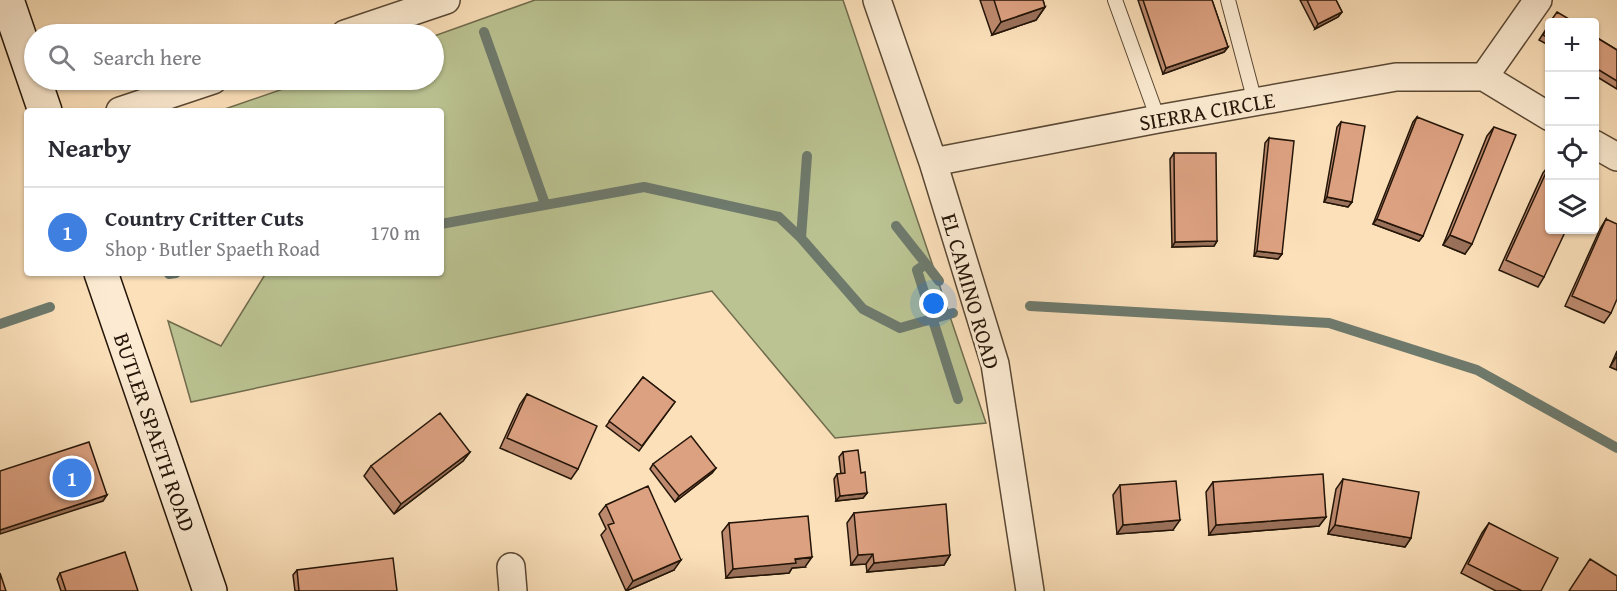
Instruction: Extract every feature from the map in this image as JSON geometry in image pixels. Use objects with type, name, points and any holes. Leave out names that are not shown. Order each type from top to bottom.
[{"type":"main road","points":[[7,0],[24,50]]},
{"type":"main road","points":[[38,90],[44,108]]},
{"type":"main road","name":"BUTLER SPAETH ROAD","points":[[101,276],[210,591]]},
{"type":"street","points":[[375,24],[446,0]]},
{"type":"street","name":"EL CAMINO ROAD","points":[[877,0],[933,162],[994,364],[1030,591]]},
{"type":"street","points":[[1538,0],[1484,77],[1545,114]]},
{"type":"street","name":"SIERRA CIRCLE","points":[[933,162],[1396,77],[1484,77]]},
{"type":"street","points":[[129,108],[183,90]]},
{"type":"street","points":[[1599,147],[1617,157]]},
{"type":"lane","points":[[1115,0],[1158,119]]},
{"type":"lane","points":[[1228,0],[1255,102]]},
{"type":"green space","points":[[535,0],[843,0],[986,423],[835,438],[712,291],[191,402],[168,321],[221,346],[264,276],[444,276],[444,108],[228,108],[280,90],[444,90],[444,32]]},
{"type":"building","points":[[994,0],[1043,0],[1045,7],[1001,22]]},
{"type":"building","points":[[1143,0],[1212,0],[1228,47],[1166,68]]},
{"type":"building","points":[[1307,0],[1336,0],[1342,12],[1318,24]]},
{"type":"building","points":[[1557,12],[1567,18],[1553,18]]},
{"type":"building","points":[[1599,39],[1617,50],[1617,81],[1599,70]]},
{"type":"building","points":[[1417,117],[1463,135],[1423,236],[1377,219]]},
{"type":"building","points":[[1341,122],[1365,126],[1352,202],[1327,197]]},
{"type":"building","points":[[1494,127],[1516,135],[1472,244],[1450,235]]},
{"type":"building","points":[[1269,138],[1294,141],[1282,254],[1257,251]]},
{"type":"building","points":[[1174,153],[1216,153],[1217,241],[1175,242]]},
{"type":"building","points":[[1545,175],[1545,234],[1564,234],[1544,277],[1506,260]]},
{"type":"building","points":[[1606,219],[1617,224],[1617,299],[1611,313],[1572,296]]},
{"type":"building","points":[[643,377],[675,402],[642,446],[609,421]]},
{"type":"building","points":[[527,394],[597,426],[578,469],[507,438]]},
{"type":"building","points":[[440,413],[470,452],[401,504],[371,466]]},
{"type":"building","points":[[691,436],[716,468],[679,496],[653,464]]},
{"type":"building","points":[[89,442],[107,495],[0,530],[0,471]]},
{"type":"building","points":[[858,450],[861,473],[865,472],[867,493],[840,496],[837,474],[845,473],[843,452]]},
{"type":"building","points":[[1323,474],[1326,517],[1216,525],[1213,482]]},
{"type":"building","points":[[1343,479],[1419,492],[1411,538],[1335,525]]},
{"type":"building","points":[[1176,481],[1180,520],[1123,525],[1120,485]]},
{"type":"building","points":[[648,486],[681,560],[633,581],[608,525],[614,523],[606,505]]},
{"type":"building","points":[[946,504],[950,555],[874,563],[873,554],[858,555],[854,513]]},
{"type":"building","points":[[808,516],[812,557],[795,559],[796,563],[733,569],[729,523]]},
{"type":"building","points":[[1489,523],[1558,558],[1541,591],[1522,591],[1468,564]]},
{"type":"building","points":[[125,552],[138,591],[66,591],[60,573]]},
{"type":"building","points":[[393,558],[397,591],[299,591],[297,570]]},
{"type":"building","points":[[1590,559],[1617,576],[1617,591],[1569,591]]},
{"type":"building","points":[[0,573],[6,591],[0,591]]},
{"type":"waterway","points":[[484,32],[545,204]]},
{"type":"waterway","points":[[801,238],[807,156]]},
{"type":"waterway","points":[[444,223],[644,187],[779,217],[801,238],[863,309],[900,328],[953,313]]},
{"type":"waterway","points":[[896,226],[926,264]]},
{"type":"waterway","points":[[939,281],[926,264],[917,270],[958,399]]},
{"type":"waterway","points":[[1030,306],[1329,323],[1477,370],[1617,448]]},
{"type":"waterway","points":[[0,324],[50,307]]},
{"type":"place","name":"Country Critter Cuts","points":[[72,478]]}]
